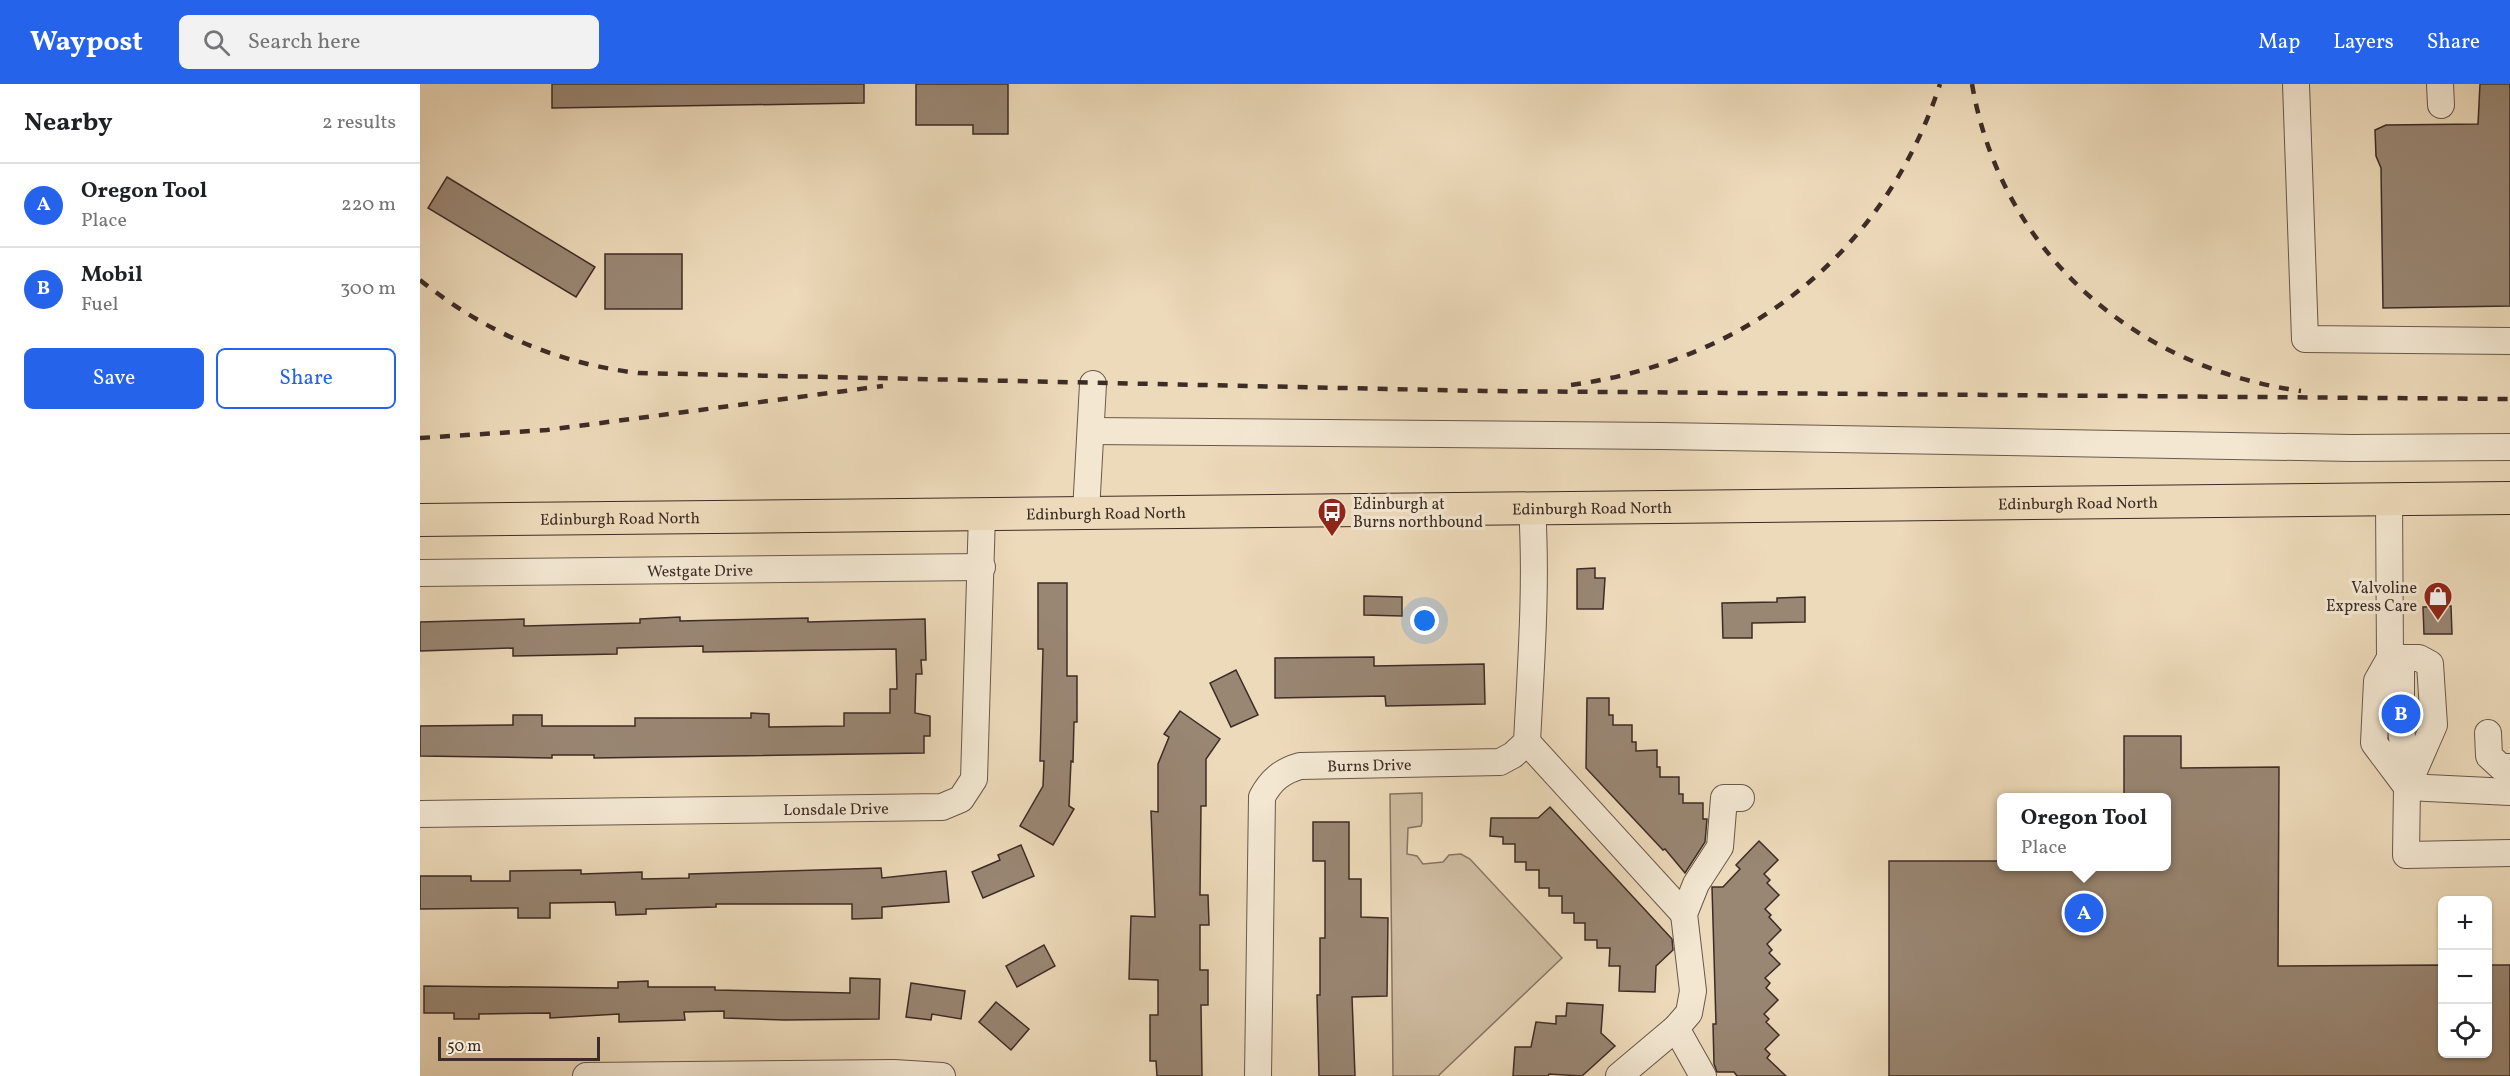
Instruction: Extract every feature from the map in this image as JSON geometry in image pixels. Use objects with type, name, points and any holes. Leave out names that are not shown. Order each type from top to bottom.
[{"type":"main road","name":"Edinburgh Road North","points":[[420,520],[2510,498]]},
{"type":"street","points":[[2296,84],[2306,339],[2510,341]]},
{"type":"street","points":[[1086,512],[1093,384]]},
{"type":"street","points":[[1091,431],[1661,436],[2351,448],[2510,447]]},
{"type":"street","points":[[2389,499],[2395,658],[2408,787],[2406,855],[2510,853]]},
{"type":"street","points":[[1532,507],[1535,549],[1534,614],[1527,742],[1684,914]]},
{"type":"street","name":"Lonsdale Drive","points":[[420,814],[942,807],[961,799],[974,779],[982,514]]},
{"type":"street","name":"Westgate Drive","points":[[420,573],[982,567]]},
{"type":"street","points":[[2395,658],[2377,681],[2374,743],[2408,787],[2510,792]]},
{"type":"street","points":[[2395,658],[2419,658],[2430,664],[2434,725],[2408,787]]},
{"type":"street","points":[[2488,734],[2489,756],[2501,767],[2510,767]]},
{"type":"street","name":"Burns Drive","points":[[1258,1076],[1262,797],[1267,787],[1286,770],[1300,766],[1500,762],[1513,755],[1527,742]]},
{"type":"street","points":[[1619,1076],[1676,1028],[1689,1013],[1693,991],[1684,914],[1696,884],[1720,847],[1724,798],[1741,798]]},
{"type":"street","points":[[1676,1028],[1703,1076]]},
{"type":"street","points":[[586,1076],[894,1073],[942,1076]]},
{"type":"shaded area","points":[[1422,793],[1422,822],[1421,826],[1408,828],[1407,854],[1417,856],[1423,864],[1443,862],[1449,855],[1461,854],[1470,859],[1562,958],[1438,1076],[1393,1076],[1390,794]]},
{"type":"building","points":[[552,84],[864,84],[864,103],[552,108]]},
{"type":"building","points":[[916,84],[1008,84],[1008,134],[973,134],[973,125],[916,125]]},
{"type":"building","points":[[2480,84],[2510,84],[2510,306],[2383,308],[2381,168],[2376,156],[2375,130],[2386,125],[2478,124]]},
{"type":"building","points":[[447,177],[595,267],[576,297],[428,208]]},
{"type":"building","points":[[605,254],[682,254],[682,309],[605,309]]},
{"type":"building","points":[[1595,568],[1595,578],[1605,578],[1603,609],[1577,609],[1577,569]]},
{"type":"building","points":[[1038,583],[1067,583],[1067,676],[1077,676],[1077,722],[1074,722],[1069,806],[1074,809],[1053,845],[1020,826],[1043,786],[1044,761],[1040,761],[1043,649],[1038,649]]},
{"type":"building","points":[[1364,596],[1402,597],[1402,616],[1364,615]]},
{"type":"building","points":[[1805,597],[1805,622],[1752,623],[1752,638],[1723,638],[1722,603],[1777,602],[1777,598]]},
{"type":"building","points":[[2451,606],[2452,634],[2424,634],[2423,607]]},
{"type":"building","points":[[680,617],[680,621],[808,618],[808,622],[925,619],[926,660],[921,660],[922,674],[916,674],[915,713],[930,716],[930,736],[924,736],[924,753],[594,758],[594,755],[552,755],[552,758],[420,756],[420,726],[513,725],[513,715],[542,715],[542,726],[635,726],[635,718],[751,718],[751,713],[769,714],[769,727],[844,726],[844,713],[890,713],[890,689],[897,689],[896,649],[703,652],[703,646],[617,648],[617,654],[513,656],[513,648],[420,651],[420,622],[524,619],[524,626],[640,623],[640,619]]},
{"type":"building","points":[[1374,657],[1374,666],[1484,664],[1485,704],[1386,706],[1385,696],[1275,698],[1275,658]]},
{"type":"building","points":[[1236,670],[1258,715],[1231,727],[1210,683]]},
{"type":"building","points":[[1587,698],[1609,698],[1609,715],[1613,715],[1613,725],[1632,725],[1632,742],[1636,742],[1636,751],[1657,750],[1657,767],[1660,767],[1660,777],[1679,777],[1679,794],[1683,794],[1683,803],[1703,803],[1703,819],[1707,819],[1705,842],[1685,873],[1665,849],[1663,850],[1586,768]]},
{"type":"building","points":[[2416,704],[2419,722],[2416,728],[2409,716]]},
{"type":"building","points":[[1180,711],[1220,739],[1206,759],[1206,806],[1201,806],[1200,895],[1208,895],[1209,925],[1200,925],[1200,970],[1208,970],[1208,1005],[1201,1005],[1202,1076],[1157,1076],[1156,1061],[1150,1061],[1150,1015],[1158,1015],[1158,980],[1129,979],[1131,916],[1155,917],[1151,811],[1158,812],[1158,764],[1169,737],[1164,734]]},
{"type":"building","points":[[2124,736],[2181,736],[2181,768],[2279,767],[2278,966],[2438,965],[2438,1058],[2492,1058],[2492,965],[2510,965],[2510,1076],[1889,1076],[1889,861],[1997,861],[1997,871],[2171,871],[2171,793],[2124,793]]},
{"type":"building","points":[[1550,807],[1672,939],[1673,950],[1656,966],[1655,992],[1619,991],[1620,966],[1609,966],[1610,948],[1597,948],[1597,940],[1585,940],[1585,923],[1574,923],[1574,913],[1562,913],[1562,896],[1549,896],[1549,888],[1539,888],[1539,870],[1526,870],[1526,862],[1515,862],[1515,844],[1503,844],[1503,837],[1490,836],[1491,818],[1538,818]]},
{"type":"building","points":[[1313,822],[1349,822],[1349,879],[1361,879],[1361,917],[1388,918],[1387,996],[1352,997],[1355,1076],[1319,1076],[1317,995],[1320,995],[1320,938],[1325,938],[1325,861],[1313,861]]},
{"type":"building","points":[[1759,841],[1778,860],[1764,874],[1770,880],[1767,883],[1779,895],[1765,909],[1781,930],[1767,944],[1772,950],[1769,953],[1780,964],[1765,978],[1770,983],[1766,988],[1778,1000],[1764,1014],[1769,1019],[1766,1022],[1779,1035],[1765,1049],[1770,1054],[1767,1058],[1786,1076],[1737,1076],[1734,1072],[1717,1072],[1714,1064],[1713,1024],[1716,1024],[1712,887],[1723,887],[1740,869],[1736,865]]},
{"type":"building","points":[[1021,845],[1034,876],[983,898],[972,872],[1000,860],[998,855]]},
{"type":"building","points":[[881,868],[882,878],[946,871],[949,902],[882,907],[882,918],[852,919],[852,904],[716,904],[716,907],[646,909],[646,914],[616,915],[615,902],[550,903],[550,918],[518,918],[518,908],[420,909],[420,876],[471,876],[471,881],[510,881],[510,871],[581,870],[581,874],[642,872],[642,879],[689,878],[689,874]]},
{"type":"building","points":[[1044,945],[1055,966],[1017,987],[1006,966]]},
{"type":"building","points":[[850,978],[880,979],[879,1019],[724,1018],[724,1011],[684,1012],[685,1020],[619,1022],[619,1014],[550,1018],[550,1013],[479,1014],[479,1019],[454,1019],[454,1013],[424,1013],[424,986],[618,988],[618,982],[648,981],[648,987],[715,987],[715,990],[850,993]]},
{"type":"building","points":[[911,983],[965,991],[961,1019],[932,1014],[931,1020],[906,1017]]},
{"type":"building","points":[[996,1002],[1029,1029],[1011,1050],[979,1022]]},
{"type":"building","points":[[1567,1003],[1603,1005],[1601,1033],[1615,1046],[1582,1076],[1549,1074],[1548,1076],[1513,1076],[1515,1047],[1531,1047],[1536,1022],[1556,1024],[1556,1016],[1566,1016]]},
{"type":"railway","points":[[1571,385],[1635,372],[1695,352],[1750,324],[1800,289],[1845,248],[1884,199],[1916,145],[1940,84]]},
{"type":"railway","points":[[1972,84],[1988,145],[2012,200],[2045,249],[2085,292],[2132,328],[2184,357],[2240,378],[2301,391]]},
{"type":"railway","points":[[420,280],[470,315],[522,342],[578,362],[638,373],[1484,391],[2510,399]]},
{"type":"railway","points":[[420,438],[547,430],[883,386]]},
{"type":"place","name":"Edinburgh at Burns northbound","points":[[1332,538]]},
{"type":"place","name":"Valvoline Express Care","points":[[2438,622]]},
{"type":"place","name":"Mobil","points":[[2401,714]]},
{"type":"place","name":"Oregon Tool","points":[[2084,913]]}]
